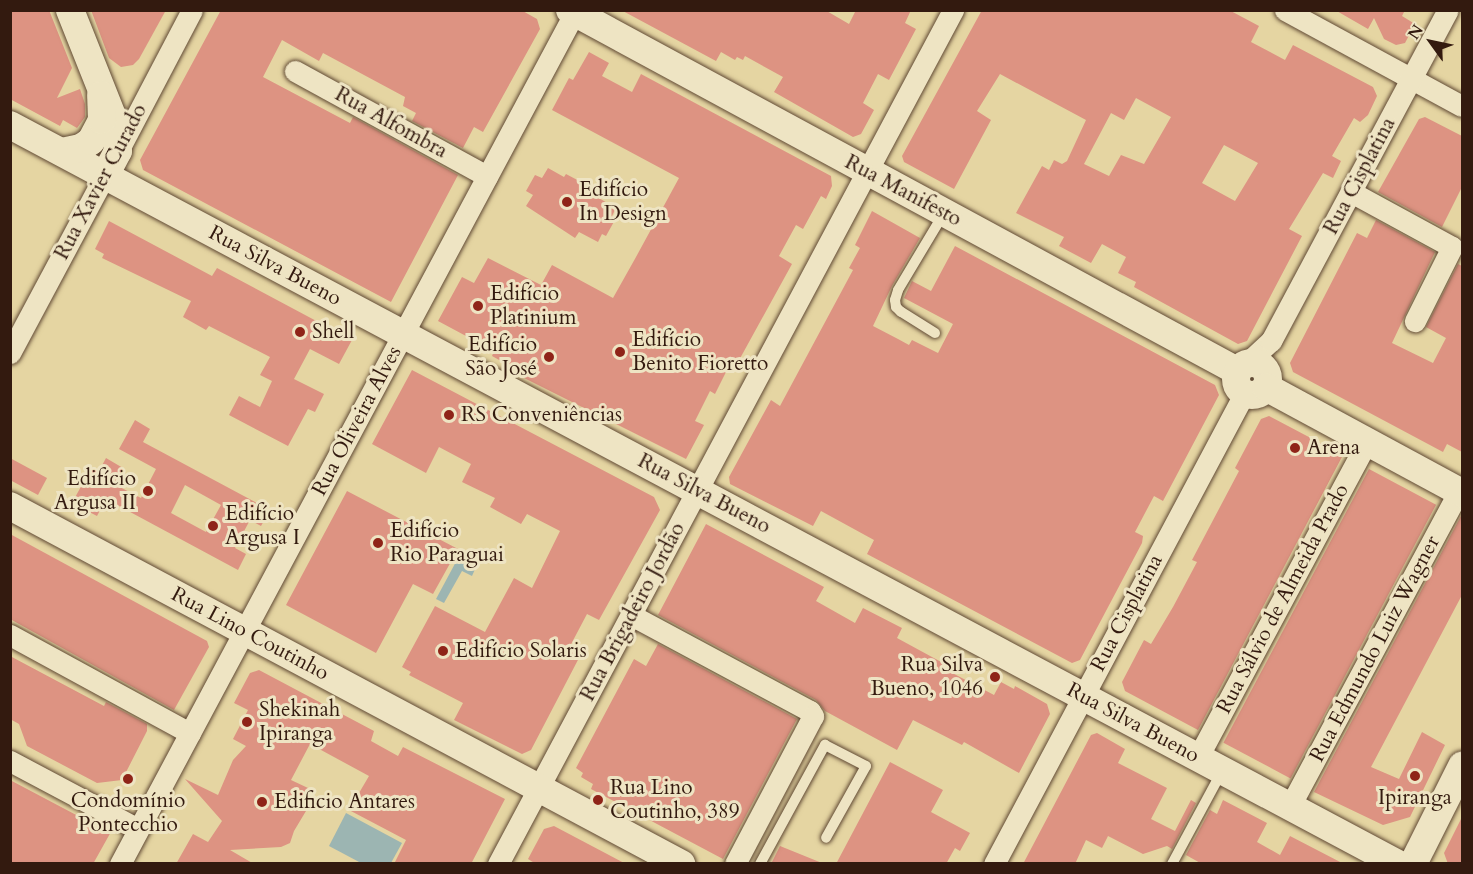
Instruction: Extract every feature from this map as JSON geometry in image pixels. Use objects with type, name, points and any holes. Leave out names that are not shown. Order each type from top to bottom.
[{"type":"main road","points":[[70,10],[115,123],[111,163]]},
{"type":"main road","name":"Rua Manifesto","points":[[573,11],[1461,492]]},
{"type":"main road","points":[[62,152],[81,148],[90,141],[102,120],[101,90]]},
{"type":"main road","name":"Rua Silva Bueno","points":[[10,125],[62,152],[111,163],[403,334],[1398,864]]},
{"type":"main road","name":"Rua Lino Coutinho","points":[[10,507],[681,864]]},
{"type":"main road","points":[[1413,864],[1462,766]]},
{"type":"street","name":"Rua Xavier Curado","points":[[10,353],[192,10]]},
{"type":"street","name":"Rua Brigadeiro Jordão","points":[[498,864],[953,10]]},
{"type":"street","points":[[1285,10],[1462,106]]},
{"type":"street","name":"Rua Cisplatina","points":[[994,864],[1448,10]]},
{"type":"street","name":"Rua Oliveira Alves","points":[[120,864],[573,11]]},
{"type":"street","name":"Rua Alfombra","points":[[295,70],[487,176]]},
{"type":"street","points":[[1351,192],[1452,247],[1415,321]]},
{"type":"street","name":"Rua Sálvio de Almeida Prado","points":[[1210,764],[1367,442]]},
{"type":"street","name":"Rua Edmundo Luiz Wagner","points":[[1290,806],[1461,492]]},
{"type":"street","points":[[631,615],[810,711],[813,716],[735,864]]},
{"type":"street","points":[[10,635],[190,733]]},
{"type":"street","points":[[10,760],[138,829]]},
{"type":"lane","points":[[935,333],[901,312],[896,307],[895,300],[898,290],[945,212]]},
{"type":"lane","points":[[760,864],[825,745],[866,766],[826,838]]},
{"type":"lane","points":[[1173,864],[1210,764]]},
{"type":"water","points":[[458,558],[476,567],[472,576],[462,571],[444,603],[436,599]]},
{"type":"water","points":[[346,813],[402,843],[391,863],[361,863],[329,846]]},
{"type":"building","points":[[10,10],[49,10],[72,68],[57,98],[80,89],[85,104],[85,117],[77,128],[63,120],[60,126],[10,99]]},
{"type":"building","points":[[91,10],[166,10],[139,59],[133,65],[121,67],[109,58]]},
{"type":"building","points":[[221,10],[521,10],[537,19],[540,29],[483,132],[474,127],[463,148],[412,121],[416,113],[403,106],[405,97],[323,53],[319,61],[282,40],[263,77],[350,123],[353,117],[458,175],[391,302],[143,170],[140,160]]},
{"type":"building","points":[[621,10],[825,10],[849,24],[856,10],[911,10],[905,23],[916,29],[889,80],[878,74],[863,103],[874,110],[861,134],[853,137],[774,92],[783,77],[745,56],[743,60],[737,57],[735,60],[721,52],[716,61]]},
{"type":"building","points":[[982,10],[1229,10],[1259,26],[1251,42],[1285,60],[1293,45],[1373,87],[1377,96],[1368,115],[1360,122],[1354,118],[1332,156],[1341,161],[1333,178],[1323,173],[1289,229],[1302,236],[1247,341],[1238,344],[1134,287],[1136,282],[1118,273],[1126,257],[1102,244],[1091,263],[1059,246],[1064,237],[1016,213],[1042,166],[1049,170],[1054,160],[1062,164],[1067,161],[1086,120],[1000,74],[977,111],[991,120],[954,189],[904,162],[902,156]],"holes":[[[1136,98],[1171,117],[1144,164],[1121,155],[1109,176],[1084,164],[1111,113],[1124,120]],[[1224,145],[1258,163],[1235,201],[1202,183]]]},
{"type":"building","points":[[1335,10],[1405,10],[1402,16],[1415,24],[1405,43],[1396,45],[1384,39],[1374,18],[1368,29]]},
{"type":"building","points":[[589,52],[609,63],[602,76],[632,92],[641,74],[831,176],[832,186],[826,199],[821,196],[803,229],[796,225],[779,256],[792,264],[732,373],[727,370],[715,394],[710,391],[695,421],[704,425],[686,459],[524,378],[526,375],[492,356],[494,351],[438,321],[462,277],[474,283],[488,258],[541,285],[552,265],[613,298],[679,178],[552,110],[569,78],[573,80]]},
{"type":"building","points":[[1425,117],[1462,136],[1462,187],[1442,227],[1378,192],[1419,119]]},
{"type":"building","name":"Edifício In Design","points":[[548,168],[564,177],[566,174],[600,192],[597,197],[616,208],[612,216],[616,218],[606,236],[602,234],[598,242],[579,232],[575,238],[526,206],[533,195],[526,191],[535,175],[542,178]]},
{"type":"building","points":[[872,211],[920,238],[892,286],[873,326],[909,345],[912,340],[938,353],[953,324],[904,298],[912,281],[931,291],[955,246],[1215,385],[1219,395],[1163,501],[1154,496],[1135,532],[1143,536],[1142,543],[1080,660],[1072,663],[867,554],[874,540],[821,511],[813,526],[730,484],[729,477],[771,400],[780,406],[853,270],[849,268],[860,248],[855,245]]},
{"type":"building","points":[[1376,220],[1435,252],[1392,343],[1433,363],[1446,338],[1426,327],[1458,264],[1462,266],[1462,452],[1447,444],[1443,452],[1293,372],[1290,363],[1357,233],[1367,238]]},
{"type":"building","points":[[109,221],[212,276],[217,268],[352,340],[339,364],[310,349],[294,379],[324,394],[315,412],[308,409],[288,446],[229,415],[239,396],[260,407],[272,381],[260,375],[270,357],[209,326],[206,330],[183,317],[191,301],[102,258],[104,254],[95,249]]},
{"type":"building","points":[[412,370],[654,497],[660,510],[599,620],[587,614],[568,650],[580,656],[531,750],[522,754],[454,720],[463,703],[409,675],[411,672],[402,667],[435,606],[485,632],[514,578],[532,588],[560,531],[527,514],[521,524],[490,507],[495,498],[462,482],[471,464],[439,447],[426,473],[372,444]]},
{"type":"building","points":[[1269,416],[1343,455],[1198,730],[1125,691],[1122,682],[1144,640],[1151,644],[1173,607],[1197,562],[1192,560],[1239,471],[1235,468],[1261,419]]},
{"type":"building","points":[[135,420],[150,429],[143,442],[270,510],[261,526],[250,520],[235,548],[246,554],[238,570],[106,499],[97,516],[72,503],[90,470],[99,471],[106,458],[123,468],[114,484],[141,498],[156,469],[119,449]],"holes":[[[185,485],[221,505],[206,532],[171,513]]]},
{"type":"building","points":[[10,458],[47,478],[38,495],[10,480]]},
{"type":"building","points":[[1369,469],[1436,505],[1291,778],[1223,743]]},
{"type":"building","points":[[347,491],[458,549],[433,594],[413,584],[376,653],[286,605]]},
{"type":"building","points":[[1462,514],[1462,595],[1371,767],[1399,779],[1422,732],[1445,745],[1410,817],[1383,825],[1314,792]]},
{"type":"building","points":[[706,524],[824,587],[816,601],[855,623],[863,608],[902,628],[897,638],[943,663],[941,667],[994,695],[1001,682],[1014,689],[1015,686],[1047,704],[1050,714],[1019,773],[964,742],[962,745],[913,720],[897,750],[825,711],[816,700],[658,615]]},
{"type":"building","points":[[10,534],[207,641],[209,647],[174,710],[10,619]]},
{"type":"building","points":[[658,644],[797,719],[723,859],[591,789],[593,784],[581,777],[583,773],[576,768],[634,659],[646,666]]},
{"type":"building","points":[[10,656],[104,706],[106,702],[147,724],[147,731],[122,780],[97,783],[27,746],[19,724],[10,719]]},
{"type":"building","points":[[259,670],[374,731],[371,741],[398,756],[403,747],[505,799],[471,864],[394,864],[406,840],[349,810],[369,776],[310,744],[291,780],[308,788],[312,801],[294,831],[290,843],[281,847],[230,850],[254,864],[176,864],[193,834],[208,842],[222,821],[185,779],[218,795],[233,760],[246,746],[233,739],[248,710],[234,703],[250,673]]},
{"type":"building","points":[[1097,733],[1125,749],[1118,763],[1167,788],[1151,819],[1175,831],[1191,800],[1196,803],[1172,849],[1167,846],[1143,854],[1108,836],[1102,848],[1086,840],[1075,864],[1023,864],[1091,735]]},
{"type":"building","points":[[890,762],[943,790],[931,812],[970,833],[960,851],[955,848],[946,864],[836,864]]},
{"type":"building","points":[[10,780],[80,817],[82,813],[112,830],[93,864],[10,864]]},
{"type":"building","points":[[1223,800],[1267,823],[1257,842],[1280,855],[1290,836],[1344,864],[1202,864],[1186,855],[1210,810],[1217,814]]},
{"type":"building","points":[[1462,817],[1462,864],[1448,864],[1444,853]]},
{"type":"building","points":[[554,826],[626,864],[536,864],[528,859],[544,829]]},
{"type":"building","points":[[780,846],[822,863],[822,864],[771,864]]},
{"type":"place","name":"Edifício In Design","points":[[567,202]]},
{"type":"place","name":"Edifício Platinium","points":[[478,306]]},
{"type":"place","name":"Shell","points":[[300,332]]},
{"type":"place","name":"Edifício Benito Fioretto","points":[[620,352]]},
{"type":"place","name":"Edifício São José","points":[[549,357]]},
{"type":"place","name":"RS Conveniências","points":[[449,415]]},
{"type":"place","name":"Arena","points":[[1295,448]]},
{"type":"place","name":"Edifício Argusa II","points":[[148,491]]},
{"type":"place","name":"Edifício Argusa I","points":[[213,526]]},
{"type":"place","name":"Edifício Rio Paraguai","points":[[378,543]]},
{"type":"place","name":"Edifício Solaris","points":[[443,651]]},
{"type":"place","name":"Rua Silva Bueno, 1046","points":[[995,677]]},
{"type":"place","name":"Shekinah Ipiranga","points":[[247,722]]},
{"type":"place","name":"Ipiranga","points":[[1415,776]]},
{"type":"place","name":"Condomínio Pontecchio","points":[[128,779]]},
{"type":"place","name":"Rua Lino Coutinho, 389","points":[[598,800]]},
{"type":"place","name":"Edificio Antares","points":[[262,802]]}]
